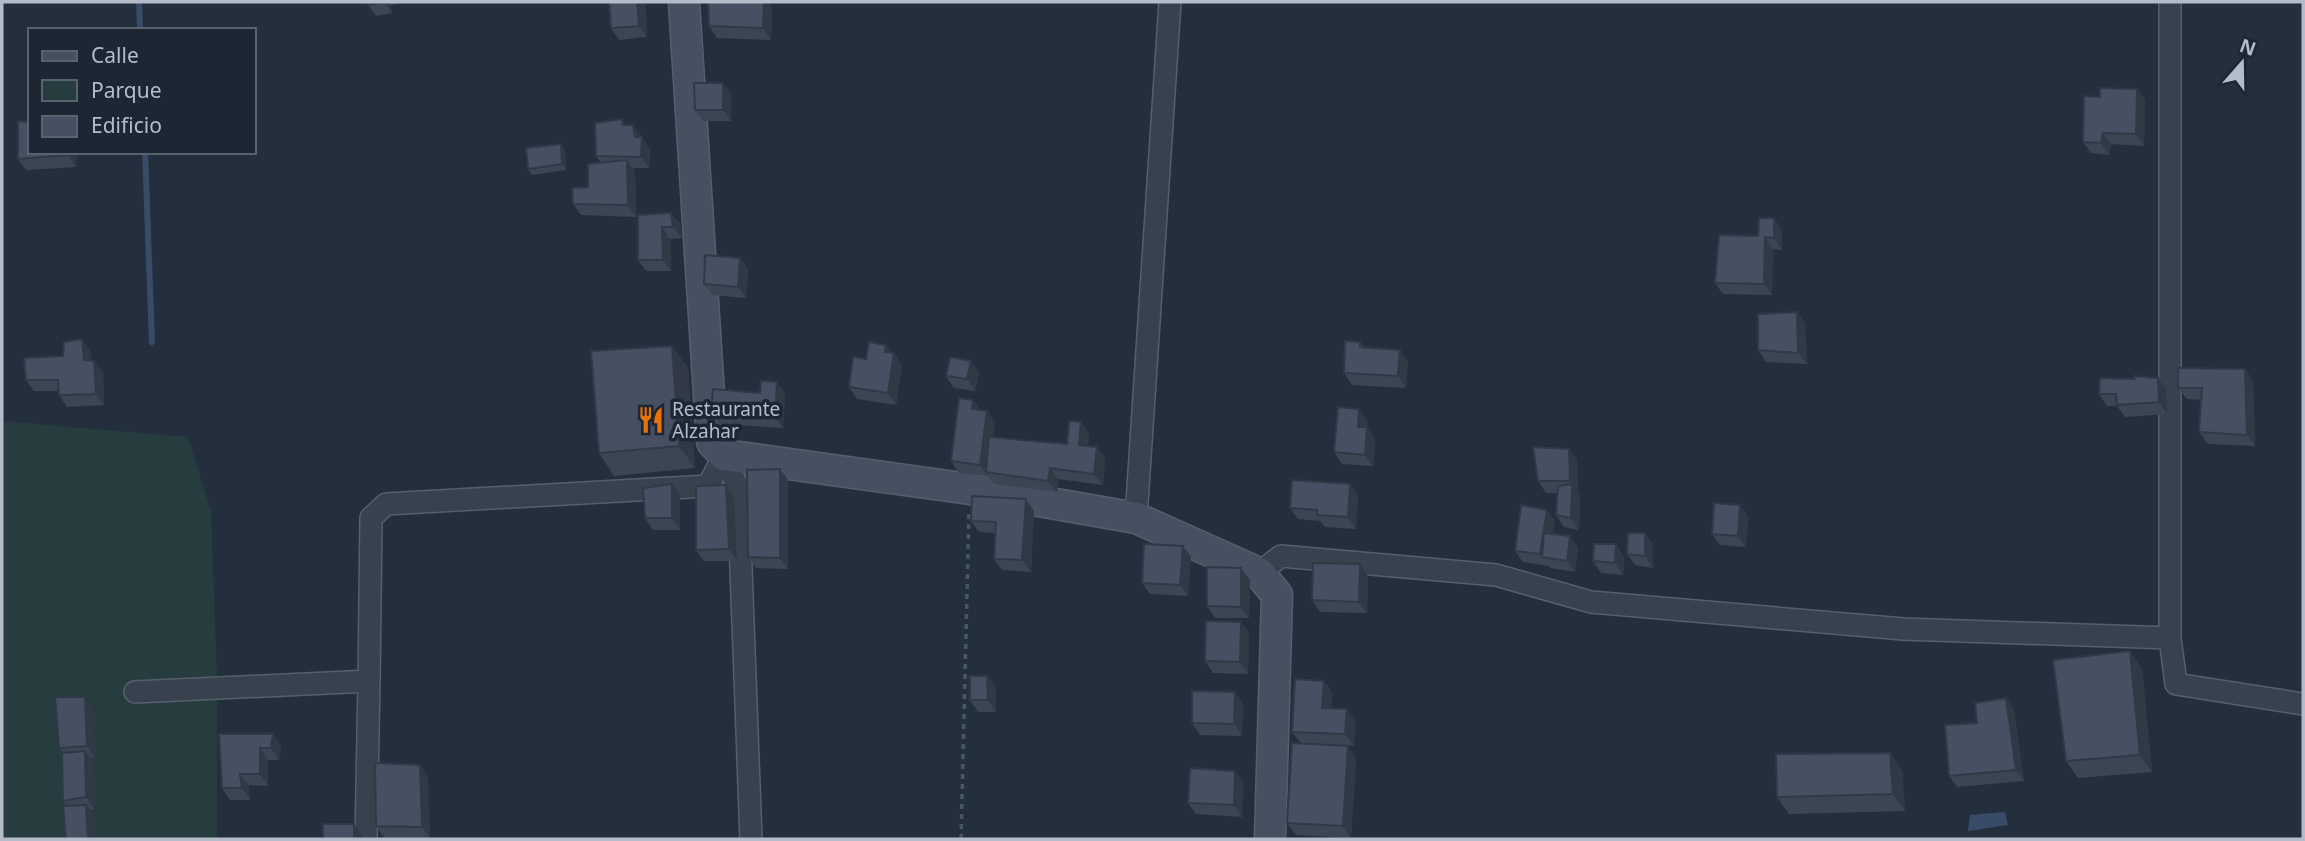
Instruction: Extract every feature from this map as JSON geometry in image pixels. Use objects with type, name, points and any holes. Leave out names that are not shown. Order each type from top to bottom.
[{"type":"main road","points":[[684,2],[712,442],[724,455],[970,489],[1136,518],[1259,573],[1277,595],[1270,839]]},
{"type":"street","points":[[1136,518],[1170,2]]},
{"type":"street","points":[[2170,2],[2170,638],[2176,684],[2303,704]]},
{"type":"street","points":[[366,839],[371,517],[386,504],[708,486],[724,455]]},
{"type":"street","points":[[724,455],[738,488],[751,839]]},
{"type":"street","points":[[1259,573],[1281,556],[1496,575],[1591,602],[1903,629],[2170,638]]},
{"type":"street","points":[[135,692],[369,681]]},
{"type":"path","points":[[961,839],[970,489]]},
{"type":"green space","points":[[2,421],[188,437],[211,511],[217,674],[217,839],[2,839]]},
{"type":"water","points":[[2005,812],[2008,825],[1968,831],[1970,815]]},
{"type":"building","points":[[609,2],[637,2],[639,26],[611,28]]},
{"type":"building","points":[[708,2],[764,2],[763,28],[709,26]]},
{"type":"building","points":[[694,83],[723,83],[723,110],[695,110]]},
{"type":"building","points":[[2100,88],[2137,89],[2136,134],[2103,133],[2101,143],[2083,142],[2084,96],[2100,97]]},
{"type":"building","points":[[622,119],[623,125],[633,125],[635,137],[642,137],[641,157],[596,156],[595,123]]},
{"type":"building","points":[[18,121],[28,122],[28,154],[68,154],[68,155],[18,159]]},
{"type":"building","points":[[561,144],[562,164],[528,169],[526,148]]},
{"type":"building","points":[[627,160],[628,205],[573,204],[572,188],[588,187],[588,164]]},
{"type":"building","points":[[671,213],[673,227],[662,227],[663,260],[638,260],[638,215]]},
{"type":"building","points":[[1759,218],[1774,218],[1774,238],[1765,237],[1764,284],[1715,283],[1719,235],[1758,236]]},
{"type":"building","points":[[705,255],[740,258],[738,287],[704,284]]},
{"type":"building","points":[[1797,312],[1798,353],[1758,350],[1758,314]]},
{"type":"building","points":[[82,339],[84,360],[94,361],[96,394],[59,395],[58,380],[26,380],[24,358],[63,356],[64,342]]},
{"type":"building","points":[[1345,341],[1360,342],[1360,347],[1400,350],[1398,376],[1344,373]]},
{"type":"building","points":[[869,342],[886,345],[885,352],[894,353],[888,393],[849,387],[853,357],[866,359]]},
{"type":"building","name":"Restaurante Alzahar","points":[[672,346],[679,446],[599,453],[591,351]]},
{"type":"building","points":[[950,357],[971,361],[967,379],[946,376]]},
{"type":"building","points":[[2178,368],[2245,369],[2247,435],[2199,432],[2202,388],[2178,388]]},
{"type":"building","points":[[2134,376],[2158,378],[2159,402],[2117,405],[2116,394],[2099,394],[2100,378],[2135,379]]},
{"type":"building","points":[[761,381],[777,382],[775,417],[711,413],[713,389],[760,393]]},
{"type":"building","points":[[959,398],[973,400],[972,409],[987,411],[980,465],[951,461]]},
{"type":"building","points":[[1338,407],[1359,409],[1358,427],[1367,427],[1365,455],[1334,452]]},
{"type":"building","points":[[1069,421],[1081,422],[1079,445],[1097,447],[1094,474],[1050,468],[1048,481],[986,472],[989,437],[1067,444]]},
{"type":"building","points":[[1533,447],[1569,449],[1570,481],[1538,481]]},
{"type":"building","points":[[780,469],[780,558],[748,557],[747,470]]},
{"type":"building","points":[[1292,480],[1350,484],[1348,517],[1317,515],[1317,510],[1290,508]]},
{"type":"building","points":[[672,484],[672,518],[645,518],[643,488]]},
{"type":"building","points":[[1572,484],[1571,518],[1556,515],[1558,486]]},
{"type":"building","points":[[726,485],[729,549],[696,550],[696,486]]},
{"type":"building","points":[[972,496],[1026,499],[1022,560],[994,559],[996,522],[971,521]]},
{"type":"building","points":[[1714,503],[1740,505],[1738,536],[1712,534]]},
{"type":"building","points":[[1521,505],[1547,510],[1540,554],[1515,551]]},
{"type":"building","points":[[1544,533],[1570,536],[1567,561],[1542,557]]},
{"type":"building","points":[[1628,533],[1645,533],[1645,556],[1627,554]]},
{"type":"building","points":[[1144,544],[1183,546],[1180,585],[1142,583]]},
{"type":"building","points":[[1594,544],[1616,544],[1615,563],[1593,561]]},
{"type":"building","points":[[1313,563],[1360,564],[1359,602],[1312,600]]},
{"type":"building","points":[[1207,567],[1241,568],[1241,607],[1207,606]]},
{"type":"building","points":[[1206,621],[1241,622],[1240,662],[1205,661]]},
{"type":"building","points":[[2130,651],[2140,755],[2066,761],[2053,660]]},
{"type":"building","points":[[970,676],[987,676],[988,700],[970,700]]},
{"type":"building","points":[[1295,679],[1324,681],[1322,708],[1347,709],[1345,734],[1292,732]]},
{"type":"building","points":[[1192,691],[1235,692],[1234,724],[1192,723]]},
{"type":"building","points":[[55,697],[85,697],[87,746],[59,748]]},
{"type":"building","points":[[2006,698],[2016,770],[1949,776],[1945,725],[1977,723],[1975,703]]},
{"type":"building","points":[[219,734],[273,734],[271,748],[260,748],[260,774],[240,774],[242,788],[222,788]]},
{"type":"building","points":[[1292,743],[1348,746],[1343,826],[1287,823]]},
{"type":"building","points":[[85,751],[86,797],[63,801],[62,753]]},
{"type":"building","points":[[1890,753],[1893,794],[1777,797],[1776,754]]},
{"type":"building","points":[[375,763],[420,765],[422,827],[376,826]]},
{"type":"building","points":[[1190,768],[1235,771],[1234,805],[1188,803]]},
{"type":"building","points":[[86,805],[88,839],[66,839],[63,806]]},
{"type":"building","points":[[323,824],[354,824],[354,839],[323,839]]},
{"type":"waterway","points":[[139,2],[140,28]]},
{"type":"waterway","points":[[145,154],[152,342]]},
{"type":"place","name":"Restaurante Alzahar","points":[[651,420]]}]
